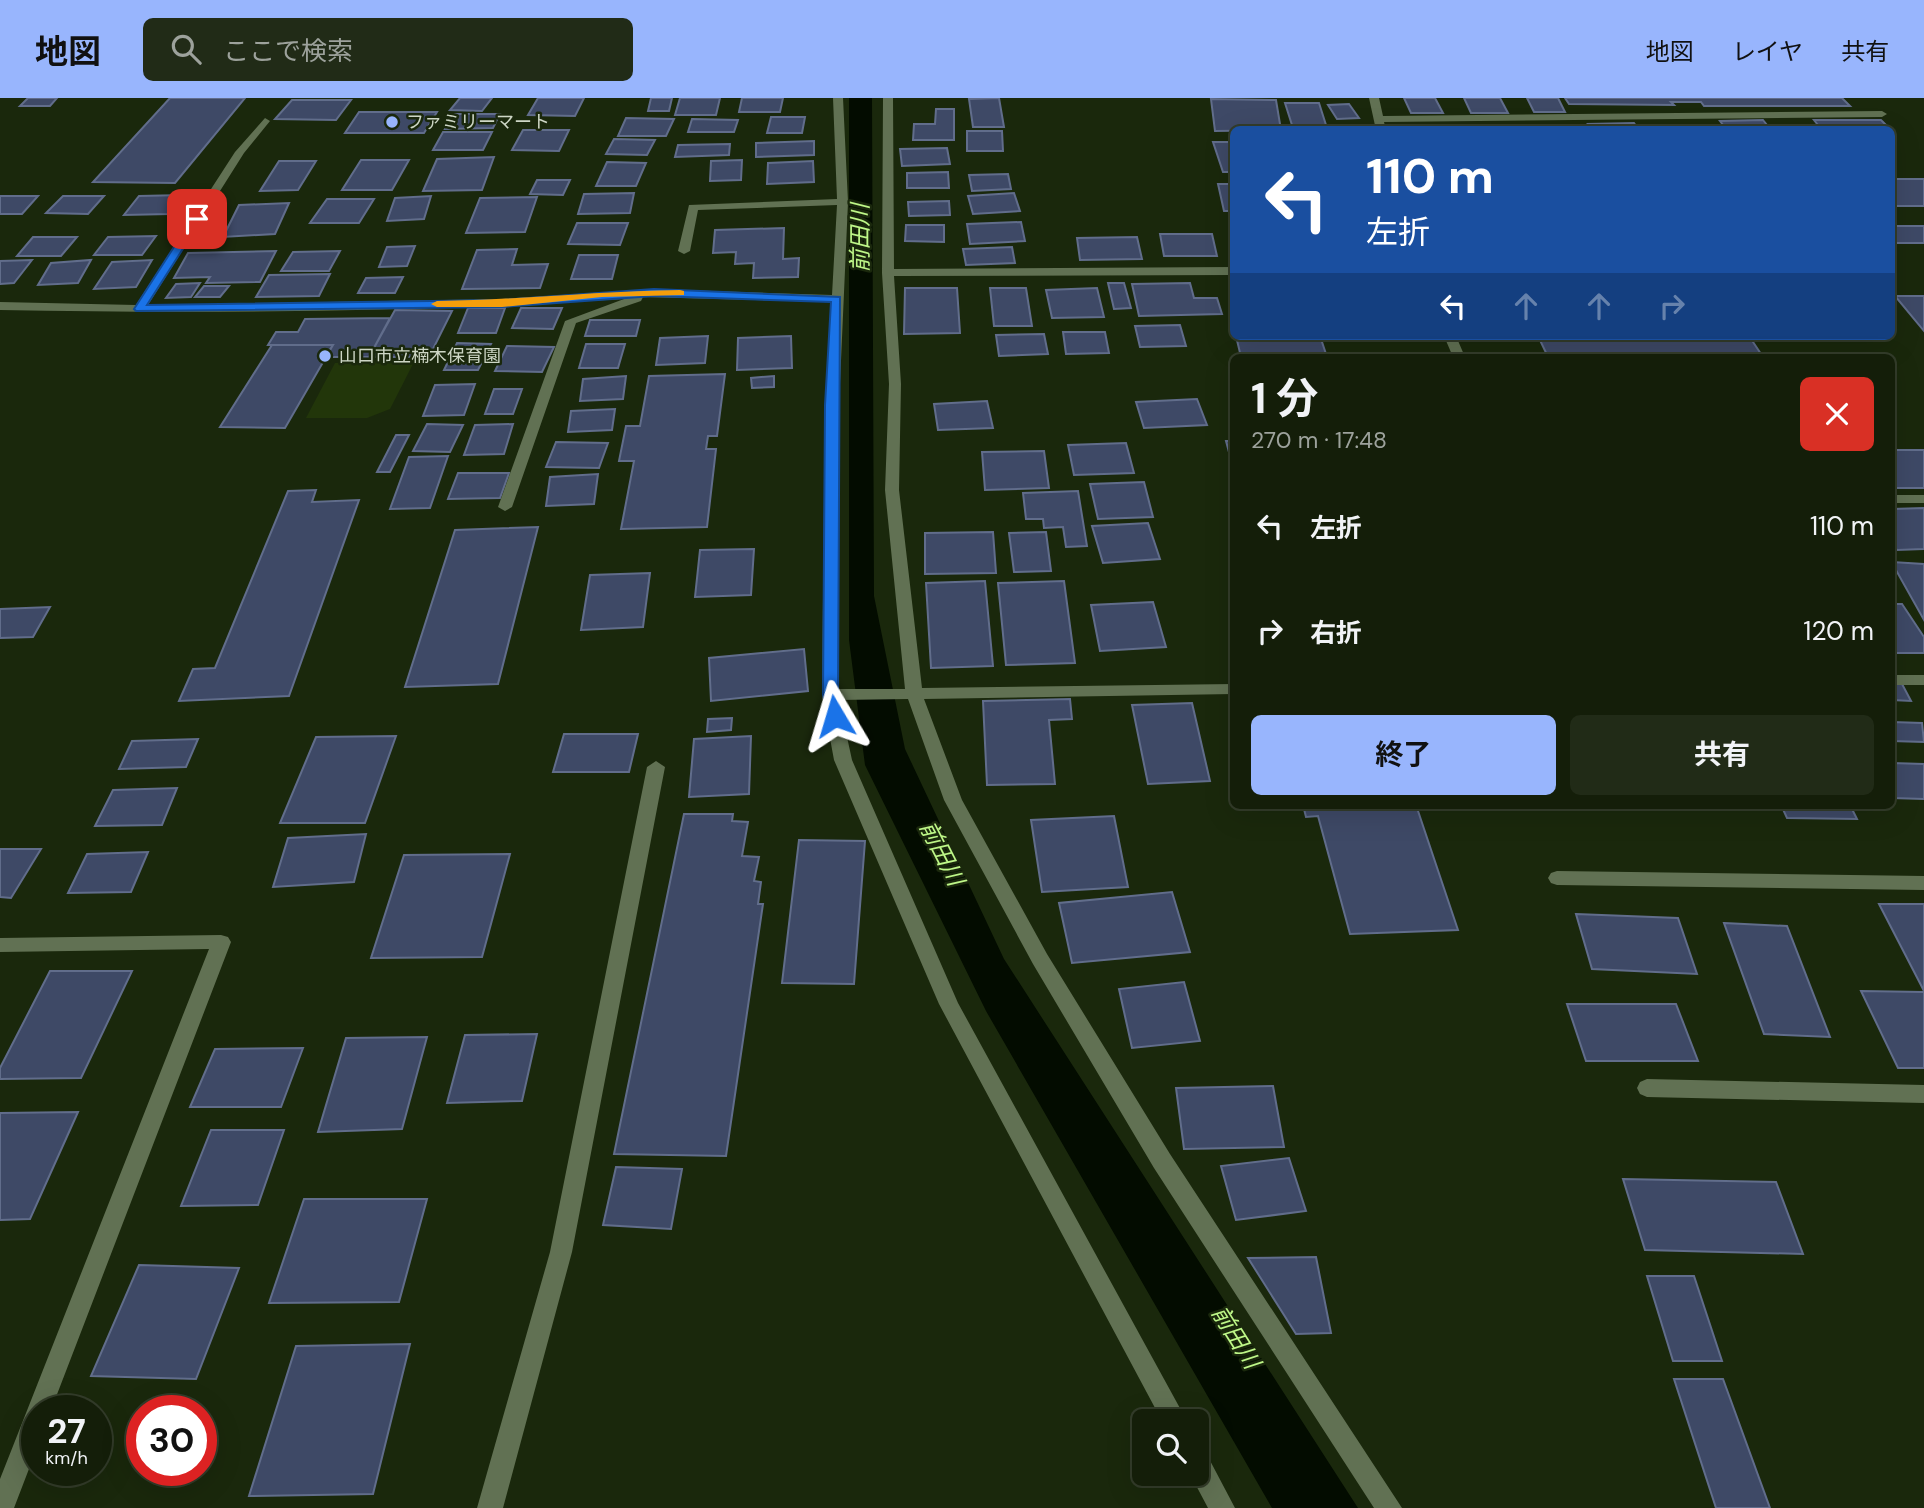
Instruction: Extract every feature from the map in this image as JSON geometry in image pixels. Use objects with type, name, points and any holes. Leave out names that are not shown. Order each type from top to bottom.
[{"type":"street","points":[[838,98],[843,202],[831,405],[832,695],[844,760],[949,1004],[1168,1409]]},
{"type":"street","points":[[888,98],[888,273],[895,384],[892,490],[912,694],[953,800],[1040,959],[1162,1161],[1347,1448],[1389,1508]]},
{"type":"street","points":[[1374,98],[1380,124],[1882,114]]},
{"type":"street","points":[[140,309],[240,152],[265,121]]},
{"type":"street","points":[[684,251],[693,207],[843,202]]},
{"type":"street","points":[[888,273],[1230,271]]},
{"type":"street","points":[[0,306],[140,309],[502,303],[654,293],[836,299]]},
{"type":"street","points":[[505,507],[571,321],[654,293]]},
{"type":"street","points":[[1895,499],[1924,499]]},
{"type":"street","points":[[1895,680],[1924,680]]},
{"type":"street","points":[[832,695],[1230,689]]},
{"type":"street","points":[[490,1508],[561,1252],[656,766]]},
{"type":"street","points":[[1557,878],[1924,883]]},
{"type":"street","points":[[0,945],[221,942],[45,1395]]},
{"type":"street","points":[[1647,1088],[1924,1094]]},
{"type":"street","points":[[1,1508],[21,1457]]},
{"type":"street","points":[[1209,1484],[1222,1508]]},
{"type":"green space","points":[[415,360],[390,409],[367,418],[306,418],[335,363]]},
{"type":"water","name":"前田川","points":[[849,98],[872,98],[874,596],[905,749],[1004,959],[1358,1508],[1272,1508],[986,1011],[865,765],[849,640]]},
{"type":"building","points":[[28,98],[57,98],[50,106],[20,106]]},
{"type":"building","points":[[170,98],[245,98],[175,183],[93,182]]},
{"type":"building","points":[[460,98],[492,98],[482,111],[450,110]]},
{"type":"building","points":[[538,98],[584,98],[575,116],[528,115]]},
{"type":"building","points":[[651,98],[672,98],[669,111],[648,111]]},
{"type":"building","points":[[680,98],[720,98],[716,115],[675,115]]},
{"type":"building","points":[[742,98],[783,98],[780,112],[739,112]]},
{"type":"building","points":[[999,98],[1004,127],[973,127],[969,99]]},
{"type":"building","points":[[1404,98],[1435,98],[1443,113],[1411,113]]},
{"type":"building","points":[[1464,98],[1500,98],[1508,113],[1471,113]]},
{"type":"building","points":[[1527,98],[1558,98],[1565,112],[1534,112]]},
{"type":"building","points":[[1565,98],[1842,98],[1850,106],[1704,106],[1701,102],[1671,102],[1674,105],[1569,104]]},
{"type":"building","points":[[1211,99],[1276,100],[1280,126],[1230,126],[1230,131],[1215,131]]},
{"type":"building","points":[[292,100],[351,100],[336,120],[275,119]]},
{"type":"building","points":[[1285,103],[1319,103],[1326,125],[1292,125]]},
{"type":"building","points":[[1349,104],[1359,118],[1337,119],[1328,105]]},
{"type":"building","points":[[936,109],[954,109],[954,140],[913,140],[914,124],[935,124]]},
{"type":"building","name":"ファミリーマート","points":[[359,112],[437,112],[424,133],[345,133]]},
{"type":"building","points":[[453,114],[500,114],[493,128],[445,129]]},
{"type":"building","points":[[771,117],[805,117],[802,133],[767,133]]},
{"type":"building","points":[[626,118],[674,119],[666,136],[618,136]]},
{"type":"building","points":[[692,119],[738,120],[734,132],[688,132]]},
{"type":"building","points":[[1763,120],[1768,126],[1724,126],[1720,121]]},
{"type":"building","points":[[1814,120],[1881,120],[1887,126],[1819,126]]},
{"type":"building","points":[[1634,123],[1636,126],[1589,126],[1588,124]]},
{"type":"building","points":[[523,130],[569,130],[559,151],[512,150]]},
{"type":"building","points":[[967,131],[1002,131],[1003,151],[967,151]]},
{"type":"building","points":[[443,132],[492,132],[483,150],[433,150]]},
{"type":"building","points":[[614,139],[655,140],[647,155],[606,154]]},
{"type":"building","points":[[814,141],[814,155],[756,157],[756,143]]},
{"type":"building","points":[[1213,142],[1230,142],[1230,172],[1223,172]]},
{"type":"building","points":[[730,144],[729,155],[675,157],[678,145]]},
{"type":"building","points":[[947,148],[950,164],[902,166],[900,149]]},
{"type":"building","points":[[494,157],[482,190],[423,191],[437,159]]},
{"type":"building","points":[[361,160],[409,160],[392,190],[342,190]]},
{"type":"building","points":[[742,160],[741,180],[710,181],[711,161]]},
{"type":"building","points":[[279,161],[316,161],[298,190],[260,191]]},
{"type":"building","points":[[813,161],[814,182],[767,184],[768,163]]},
{"type":"building","points":[[607,162],[646,163],[636,186],[596,186]]},
{"type":"building","points":[[948,172],[949,188],[907,188],[907,173]]},
{"type":"building","points":[[1008,174],[1011,189],[972,191],[969,175]]},
{"type":"building","points":[[1895,179],[1924,179],[1924,206],[1895,206]]},
{"type":"building","points":[[537,180],[570,180],[563,195],[530,194]]},
{"type":"building","points":[[1218,184],[1230,184],[1230,211],[1224,211]]},
{"type":"building","points":[[634,193],[630,213],[578,214],[584,194]]},
{"type":"building","points":[[1014,193],[1020,211],[973,214],[968,196]]},
{"type":"building","points":[[183,195],[170,214],[124,215],[139,196]]},
{"type":"building","points":[[0,196],[38,196],[22,214],[0,214]]},
{"type":"building","points":[[63,196],[104,196],[88,214],[46,213]]},
{"type":"building","points":[[431,196],[424,219],[387,221],[395,198]]},
{"type":"building","points":[[537,197],[525,232],[466,233],[480,198]]},
{"type":"building","points":[[327,199],[374,199],[359,223],[310,223]]},
{"type":"building","points":[[949,201],[950,215],[909,216],[908,202]]},
{"type":"building","points":[[289,203],[275,234],[223,237],[239,205]]},
{"type":"building","points":[[1021,222],[1025,241],[970,244],[967,224]]},
{"type":"building","points":[[577,223],[628,223],[620,245],[568,244]]},
{"type":"building","points":[[906,225],[944,225],[944,242],[905,241]]},
{"type":"building","points":[[1895,226],[1924,226],[1924,243],[1895,243]]},
{"type":"building","points":[[784,228],[783,259],[799,258],[798,277],[753,278],[754,263],[735,264],[736,252],[713,253],[715,230]]},
{"type":"building","points":[[1160,234],[1212,234],[1217,256],[1164,256]]},
{"type":"building","points":[[156,236],[142,255],[94,255],[108,237]]},
{"type":"building","points":[[33,237],[77,237],[61,256],[17,256]]},
{"type":"building","points":[[1137,237],[1142,259],[1080,260],[1077,238]]},
{"type":"building","points":[[415,246],[407,266],[379,267],[387,247]]},
{"type":"building","points":[[1012,247],[1015,263],[966,265],[963,249]]},
{"type":"building","points":[[517,249],[512,265],[548,264],[540,288],[462,289],[477,250]]},
{"type":"building","points":[[276,251],[260,282],[206,283],[210,277],[174,278],[188,253]]},
{"type":"building","points":[[340,251],[329,271],[281,271],[293,252]]},
{"type":"building","points":[[579,255],[618,255],[612,279],[571,279]]},
{"type":"building","points":[[32,260],[14,283],[0,284],[0,261]]},
{"type":"building","points":[[91,260],[78,283],[38,285],[51,263]]},
{"type":"building","points":[[152,260],[136,287],[94,289],[112,262]]},
{"type":"building","points":[[330,274],[319,296],[256,297],[269,275]]},
{"type":"building","points":[[403,277],[395,293],[358,293],[366,278]]},
{"type":"building","points":[[200,283],[191,297],[166,298],[176,284]]},
{"type":"building","points":[[1108,283],[1124,283],[1131,308],[1114,309]]},
{"type":"building","points":[[1190,283],[1194,298],[1217,298],[1222,314],[1139,316],[1132,284]]},
{"type":"building","points":[[204,286],[229,286],[220,297],[195,297]]},
{"type":"building","points":[[905,288],[957,288],[960,333],[904,334]]},
{"type":"building","points":[[990,288],[1026,288],[1032,326],[994,326]]},
{"type":"building","points":[[1097,288],[1104,317],[1052,318],[1046,290]]},
{"type":"building","points":[[1895,296],[1924,296],[1924,331]]},
{"type":"building","points":[[468,308],[505,308],[496,333],[458,333]]},
{"type":"building","points":[[521,308],[562,308],[553,329],[512,328]]},
{"type":"building","points":[[395,310],[452,311],[429,357],[369,357]]},
{"type":"building","points":[[390,318],[369,357],[325,357],[333,345],[268,345],[276,332],[298,332],[305,319]]},
{"type":"building","points":[[590,320],[640,320],[636,336],[585,336]]},
{"type":"building","points":[[1180,325],[1186,346],[1140,347],[1135,326]]},
{"type":"building","points":[[1063,332],[1105,332],[1109,353],[1066,354]]},
{"type":"building","points":[[1044,334],[1048,354],[999,356],[996,335]]},
{"type":"building","points":[[708,336],[705,363],[656,365],[660,338]]},
{"type":"building","points":[[791,336],[792,368],[737,370],[738,338]]},
{"type":"building","points":[[1237,340],[1321,340],[1326,354],[1240,354]]},
{"type":"building","points":[[1540,340],[1752,340],[1761,354],[1547,354]]},
{"type":"building","points":[[457,343],[491,344],[478,370],[444,370]]},
{"type":"building","points":[[586,344],[625,344],[618,368],[579,368]]},
{"type":"building","points":[[272,345],[333,345],[285,428],[220,427]]},
{"type":"building","points":[[507,346],[554,347],[542,372],[495,371]]},
{"type":"building","points":[[725,374],[717,436],[708,436],[706,449],[716,449],[707,527],[621,529],[634,461],[619,461],[626,426],[640,426],[649,376]]},
{"type":"building","points":[[626,376],[623,399],[580,401],[583,379]]},
{"type":"building","points":[[774,376],[774,387],[752,388],[751,378]]},
{"type":"building","points":[[475,384],[464,415],[423,416],[435,385]]},
{"type":"building","points":[[494,389],[522,389],[513,414],[485,414]]},
{"type":"building","points":[[1197,399],[1207,425],[1144,428],[1136,402]]},
{"type":"building","points":[[987,401],[993,428],[938,430],[934,404]]},
{"type":"building","points":[[615,409],[612,430],[568,432],[571,411]]},
{"type":"building","points":[[427,424],[463,425],[450,452],[413,451]]},
{"type":"building","points":[[513,424],[504,454],[464,455],[475,425]]},
{"type":"building","points":[[396,435],[409,435],[390,472],[377,472]]},
{"type":"building","points":[[556,442],[608,443],[599,468],[546,467]]},
{"type":"building","points":[[1126,443],[1134,473],[1074,475],[1068,445]]},
{"type":"building","points":[[1895,450],[1924,450],[1924,488],[1895,488]]},
{"type":"building","points":[[1044,451],[1049,488],[985,490],[982,452]]},
{"type":"building","points":[[448,456],[430,508],[390,509],[409,457]]},
{"type":"building","points":[[458,473],[509,473],[500,498],[448,499]]},
{"type":"building","points":[[598,474],[594,504],[546,506],[550,477]]},
{"type":"building","points":[[1144,482],[1153,517],[1098,519],[1090,484]]},
{"type":"building","points":[[316,490],[312,502],[359,500],[289,696],[179,701],[193,669],[215,668],[288,491]]},
{"type":"building","points":[[1078,491],[1087,546],[1066,547],[1063,527],[1044,528],[1043,519],[1026,519],[1023,493]]},
{"type":"building","points":[[1924,508],[1924,549],[1897,550],[1895,509]]},
{"type":"building","points":[[1148,523],[1160,559],[1103,563],[1092,526]]},
{"type":"building","points":[[538,527],[498,684],[405,687],[455,530]]},
{"type":"building","points":[[993,532],[996,573],[925,574],[925,533]]},
{"type":"building","points":[[1046,532],[1051,571],[1014,572],[1009,533]]},
{"type":"building","points":[[754,549],[751,595],[695,597],[700,550]]},
{"type":"building","points":[[1895,562],[1924,564],[1924,620],[1895,568]]},
{"type":"building","points":[[650,573],[643,627],[581,630],[590,575]]},
{"type":"building","points":[[985,581],[993,666],[931,668],[926,583]]},
{"type":"building","points":[[1064,581],[1075,663],[1006,665],[998,583]]},
{"type":"building","points":[[1153,602],[1166,647],[1100,651],[1091,605]]},
{"type":"building","points":[[1895,604],[1902,604],[1924,637],[1924,653],[1895,653]]},
{"type":"building","points":[[50,607],[33,637],[0,638],[0,609]]},
{"type":"building","points":[[804,649],[808,691],[711,701],[709,658]]},
{"type":"building","points":[[1895,682],[1901,682],[1911,701],[1895,700]]},
{"type":"building","points":[[1070,699],[1072,719],[1049,720],[1055,784],[987,785],[983,701]]},
{"type":"building","points":[[1192,703],[1210,781],[1148,784],[1132,705]]},
{"type":"building","points":[[732,718],[731,730],[707,732],[708,719]]},
{"type":"building","points":[[1895,722],[1922,723],[1924,742],[1895,741]]},
{"type":"building","points":[[564,734],[638,734],[629,772],[553,772]]},
{"type":"building","points":[[396,736],[365,823],[280,823],[316,737]]},
{"type":"building","points":[[751,736],[749,794],[689,797],[694,739]]},
{"type":"building","points":[[198,739],[186,767],[119,769],[132,741]]},
{"type":"building","points":[[1895,763],[1924,764],[1924,799],[1895,798]]},
{"type":"building","points":[[177,788],[162,825],[95,826],[113,790]]},
{"type":"building","points":[[1304,809],[1417,809],[1458,930],[1350,934],[1318,816],[1306,817]]},
{"type":"building","points":[[1783,809],[1852,809],[1857,819],[1787,818]]},
{"type":"building","points":[[684,814],[733,814],[732,821],[748,822],[742,856],[759,857],[754,881],[761,882],[758,904],[763,904],[726,1156],[614,1154]]},
{"type":"building","points":[[1114,816],[1128,887],[1042,892],[1031,820]]},
{"type":"building","points":[[366,834],[354,882],[273,887],[288,838]]},
{"type":"building","points":[[799,840],[865,841],[854,984],[782,983]]},
{"type":"building","points":[[0,849],[41,849],[11,898],[0,897]]},
{"type":"building","points":[[148,852],[131,892],[68,893],[87,854]]},
{"type":"building","points":[[510,854],[482,957],[371,958],[404,855]]},
{"type":"building","points":[[1172,892],[1190,952],[1072,963],[1059,903]]},
{"type":"building","points":[[1879,904],[1924,904],[1924,991]]},
{"type":"building","points":[[1576,914],[1678,918],[1697,974],[1592,969]]},
{"type":"building","points":[[1724,923],[1787,926],[1830,1037],[1764,1034]]},
{"type":"building","points":[[50,971],[132,971],[81,1078],[0,1079],[0,1068]]},
{"type":"building","points":[[1184,982],[1200,1041],[1132,1048],[1119,989]]},
{"type":"building","points":[[1861,991],[1924,992],[1924,1068],[1898,1068]]},
{"type":"building","points":[[1567,1004],[1676,1004],[1698,1061],[1586,1061]]},
{"type":"building","points":[[537,1034],[522,1101],[447,1103],[465,1035]]},
{"type":"building","points":[[427,1037],[402,1129],[318,1132],[346,1038]]},
{"type":"building","points":[[303,1048],[281,1107],[190,1107],[215,1049]]},
{"type":"building","points":[[1273,1086],[1284,1147],[1184,1149],[1176,1088]]},
{"type":"building","points":[[78,1112],[30,1219],[0,1220],[0,1113]]},
{"type":"building","points":[[211,1130],[284,1130],[258,1205],[181,1206]]},
{"type":"building","points":[[1289,1158],[1306,1211],[1236,1220],[1221,1166]]},
{"type":"building","points":[[616,1167],[682,1169],[671,1229],[603,1225]]},
{"type":"building","points":[[1623,1179],[1776,1182],[1803,1254],[1645,1250]]},
{"type":"building","points":[[304,1199],[427,1199],[399,1302],[269,1303]]},
{"type":"building","points":[[1316,1257],[1331,1333],[1296,1334],[1248,1258]]},
{"type":"building","points":[[139,1265],[239,1268],[196,1379],[91,1376]]},
{"type":"building","points":[[1647,1276],[1694,1276],[1722,1361],[1673,1361]]},
{"type":"building","points":[[410,1344],[373,1494],[249,1496],[296,1346]]},
{"type":"building","points":[[1674,1379],[1723,1379],[1770,1508],[1716,1508]]},
{"type":"slow traffic","points":[[437,304],[502,303],[602,294],[680,293]]},
{"type":"place","name":"ファミリーマート","points":[[392,122]]},
{"type":"place","name":"山口市立楠木保育園","points":[[325,356]]},
{"type":"route","points":[[197,219],[140,309],[502,303],[602,294],[654,293],[836,299],[831,405],[833,512],[830,695],[835,716]]}]
